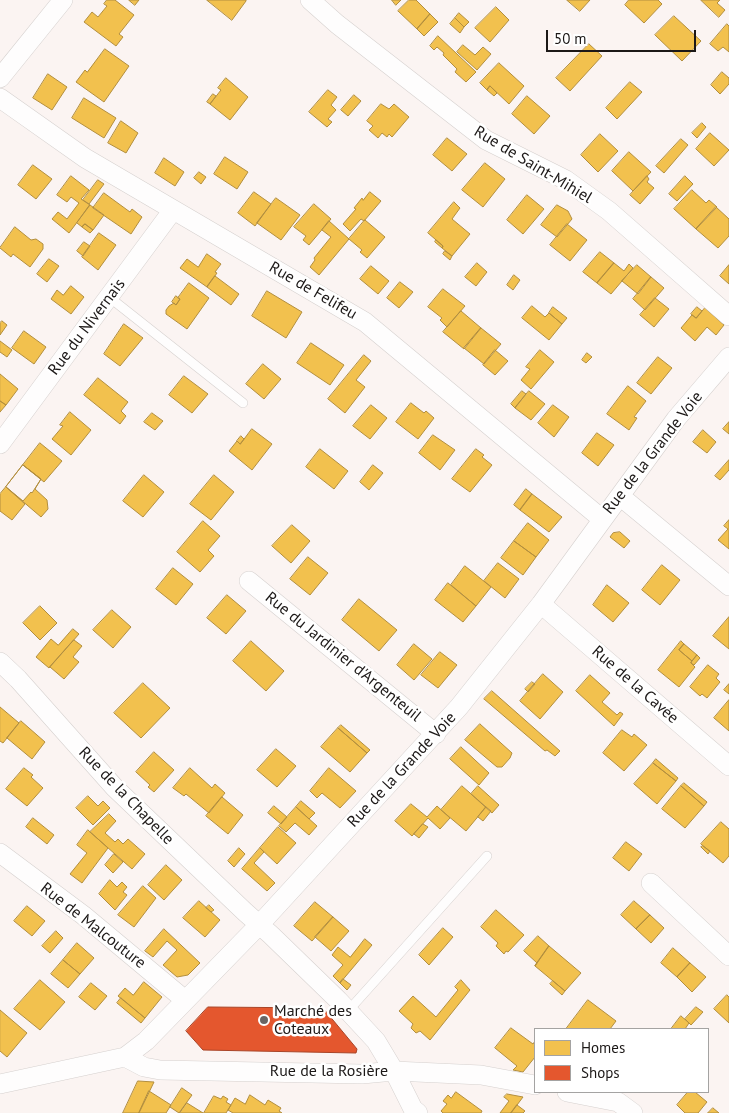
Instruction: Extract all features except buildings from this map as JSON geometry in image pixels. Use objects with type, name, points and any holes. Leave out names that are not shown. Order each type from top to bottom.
[{"type":"street","points":[[0,78],[63,0]]},
{"type":"street","name":"Rue de Saint-Mihiel","points":[[310,0],[337,24],[486,140],[566,180],[609,211],[729,316]]},
{"type":"street","name":"Rue de Felifeu","points":[[0,98],[85,158],[365,322],[602,519]]},
{"type":"street","name":"Rue du Nivernais","points":[[0,444],[173,210]]},
{"type":"street","name":"Rue de la Grande Voie","points":[[0,1084],[125,1057],[146,1041],[259,925],[436,734],[541,604],[676,419],[729,357]]},
{"type":"street","points":[[620,496],[729,586]]},
{"type":"street","name":"Rue du Jardinier d'Argenteuil","points":[[249,581],[436,734]]},
{"type":"street","name":"Rue de la Cavée","points":[[541,604],[729,766]]},
{"type":"street","name":"Rue de la Chapelle","points":[[0,662],[18,679],[114,788],[259,925],[376,1041],[413,1109],[418,1113]]},
{"type":"street","name":"Rue de Malcouture","points":[[0,853],[83,915],[185,1000]]},
{"type":"street","points":[[651,884],[729,956]]},
{"type":"street","name":"Rue de la Rosière","points":[[125,1057],[144,1067],[160,1070],[362,1074],[394,1071],[481,1075],[534,1085]]},
{"type":"street","points":[[572,1093],[618,1102],[633,1113]]},
{"type":"lane","points":[[109,298],[243,403]]},
{"type":"lane","points":[[348,1012],[487,856]]},
{"type":"place","name":"Marché des Coteaux","points":[[264,1020]]}]
